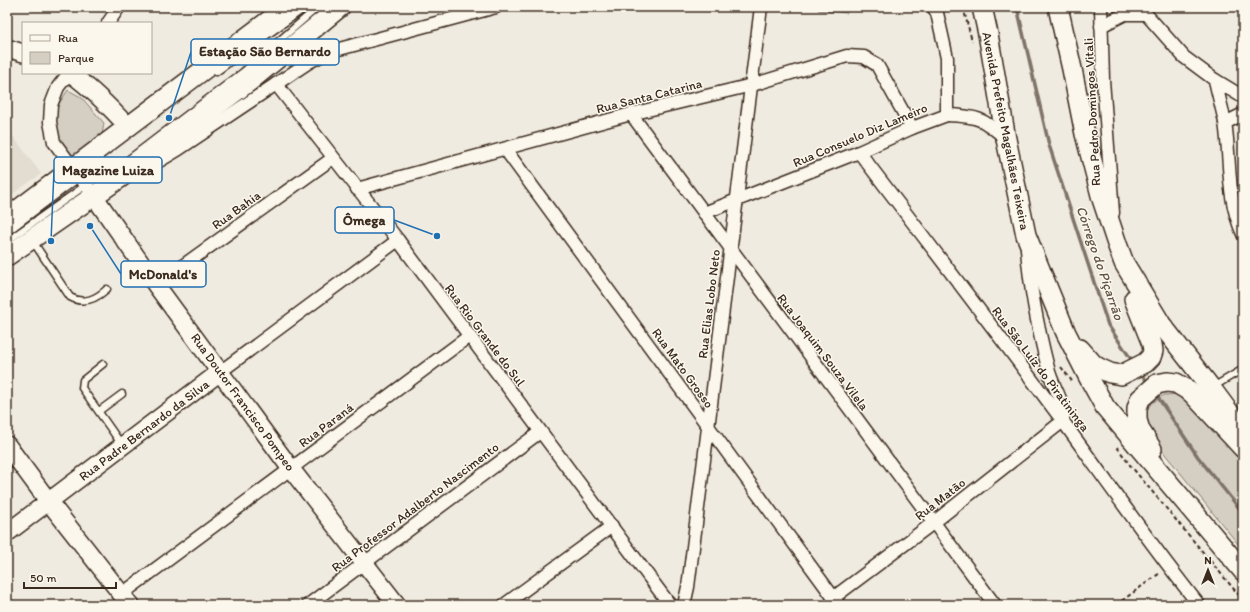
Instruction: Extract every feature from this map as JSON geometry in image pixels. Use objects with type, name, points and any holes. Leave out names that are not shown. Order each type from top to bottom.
[{"type":"main road","points":[[7,256],[31,239],[83,181],[128,127],[287,7]]},
{"type":"main road","points":[[7,218],[83,181],[120,178],[250,81],[340,7]]},
{"type":"main road","points":[[1058,7],[1085,134],[1102,199],[1124,263],[1161,324],[1243,431]]},
{"type":"main road","name":"Avenida Prefeito Magalhães Teixeira","points":[[982,10],[1026,236],[1066,333],[1105,406],[1243,571]]},
{"type":"main road","points":[[1066,333],[1094,365],[1110,373],[1121,375],[1145,363],[1150,357],[1153,352],[1152,344],[1138,306],[1128,286],[1125,277],[1124,263]]},
{"type":"main road","points":[[1190,509],[1164,462],[1146,442],[1140,430],[1137,420],[1137,408],[1140,399],[1157,384],[1167,382],[1176,383],[1192,392],[1243,448]]},
{"type":"street","points":[[109,22],[119,7]]},
{"type":"street","points":[[120,178],[132,177],[148,168],[309,62],[328,52],[496,7]]},
{"type":"street","name":"Rua Elias Lobo Neto","points":[[684,605],[688,587],[709,426],[761,7]]},
{"type":"street","name":"Rua Consuelo Diz Lameiro","points":[[704,213],[859,152],[912,128],[947,115],[947,58],[937,13],[933,7]]},
{"type":"street","points":[[1101,7],[1101,26]]},
{"type":"street","points":[[1145,10],[1184,57],[1215,80],[1243,97]]},
{"type":"street","name":"Rua Pedro Domingos Vitali","points":[[1117,244],[1110,179],[1101,26],[1125,14],[1145,10]]},
{"type":"street","points":[[7,48],[22,53]]},
{"type":"street","name":"Rua Santa Catarina","points":[[357,189],[631,114],[752,85],[846,56],[864,57],[877,65],[912,128]]},
{"type":"street","points":[[69,74],[58,87],[51,105],[50,122],[54,142],[83,181]]},
{"type":"street","points":[[71,74],[106,102],[128,127]]},
{"type":"street","points":[[1215,80],[1225,123],[1233,206],[1241,228]]},
{"type":"street","name":"Rua Rio Grande do Sul","points":[[276,84],[398,240],[468,337],[612,526],[670,605]]},
{"type":"street","name":"Rua Joaquim Souza Vilela","points":[[631,114],[995,605]]},
{"type":"street","points":[[1225,123],[1243,114]]},
{"type":"street","points":[[947,115],[966,116],[978,119],[990,124],[1006,139]]},
{"type":"street","name":"Rua Mato Grosso","points":[[505,149],[836,601]]},
{"type":"street","name":"Rua São Luíz do Piratininga","points":[[859,152],[1063,421],[1168,567],[1198,605]]},
{"type":"street","name":"Rua Bahia","points":[[156,285],[333,158]]},
{"type":"street","name":"Rua Doutor Francisco Pompeo","points":[[83,181],[156,285],[291,468],[397,605]]},
{"type":"street","points":[[1026,236],[1030,285],[1037,324],[1048,371],[1061,400],[1064,412],[1063,421]]},
{"type":"street","name":"Rua Padre Bernardo da Silva","points":[[7,534],[220,372],[398,240]]},
{"type":"street","name":"Rua Paraná","points":[[126,599],[291,468],[468,337]]},
{"type":"street","name":"Rua Matão","points":[[836,601],[1063,421]]},
{"type":"street","name":"Rua Professor Adalberto Nascimento","points":[[308,605],[540,432]]},
{"type":"street","points":[[7,445],[49,502],[126,599]]},
{"type":"street","points":[[504,605],[612,526]]},
{"type":"lane","points":[[210,76],[306,7]]},
{"type":"lane","points":[[7,232],[83,181],[117,168],[243,72],[318,7]]},
{"type":"lane","points":[[7,241],[83,181],[103,156]]},
{"type":"lane","points":[[31,239],[70,297],[77,300],[89,301],[99,296],[107,289]]},
{"type":"lane","points":[[103,364],[83,380],[82,388],[123,446]]},
{"type":"lane","points":[[1211,388],[1243,368]]},
{"type":"lane","points":[[99,411],[122,394]]},
{"type":"path","points":[[1116,605],[1168,567]]},
{"type":"shaded area","points":[[7,128],[41,174],[7,198]]},
{"type":"green space","points":[[819,7],[848,7],[847,13],[818,10]]},
{"type":"green space","points":[[68,90],[81,97],[104,123],[102,135],[73,156],[58,138],[54,124],[58,105]]},
{"type":"green space","points":[[1181,394],[1243,463],[1243,550],[1147,432],[1146,407],[1164,395]]},
{"type":"waterway","name":"Córrego do Piçarrão","points":[[1017,7],[1049,145],[1108,325],[1133,362]]},
{"type":"waterway","name":"Córrego do Piçarrão","points":[[1140,372],[1148,383]]},
{"type":"waterway","name":"Córrego do Piçarrão","points":[[1155,393],[1198,457],[1243,513]]},
{"type":"place","name":"Estação São Bernardo","points":[[169,118]]},
{"type":"place","name":"McDonald's","points":[[90,226]]},
{"type":"place","name":"Ômega","points":[[437,236]]},
{"type":"place","name":"Magazine Luiza","points":[[51,241]]}]
